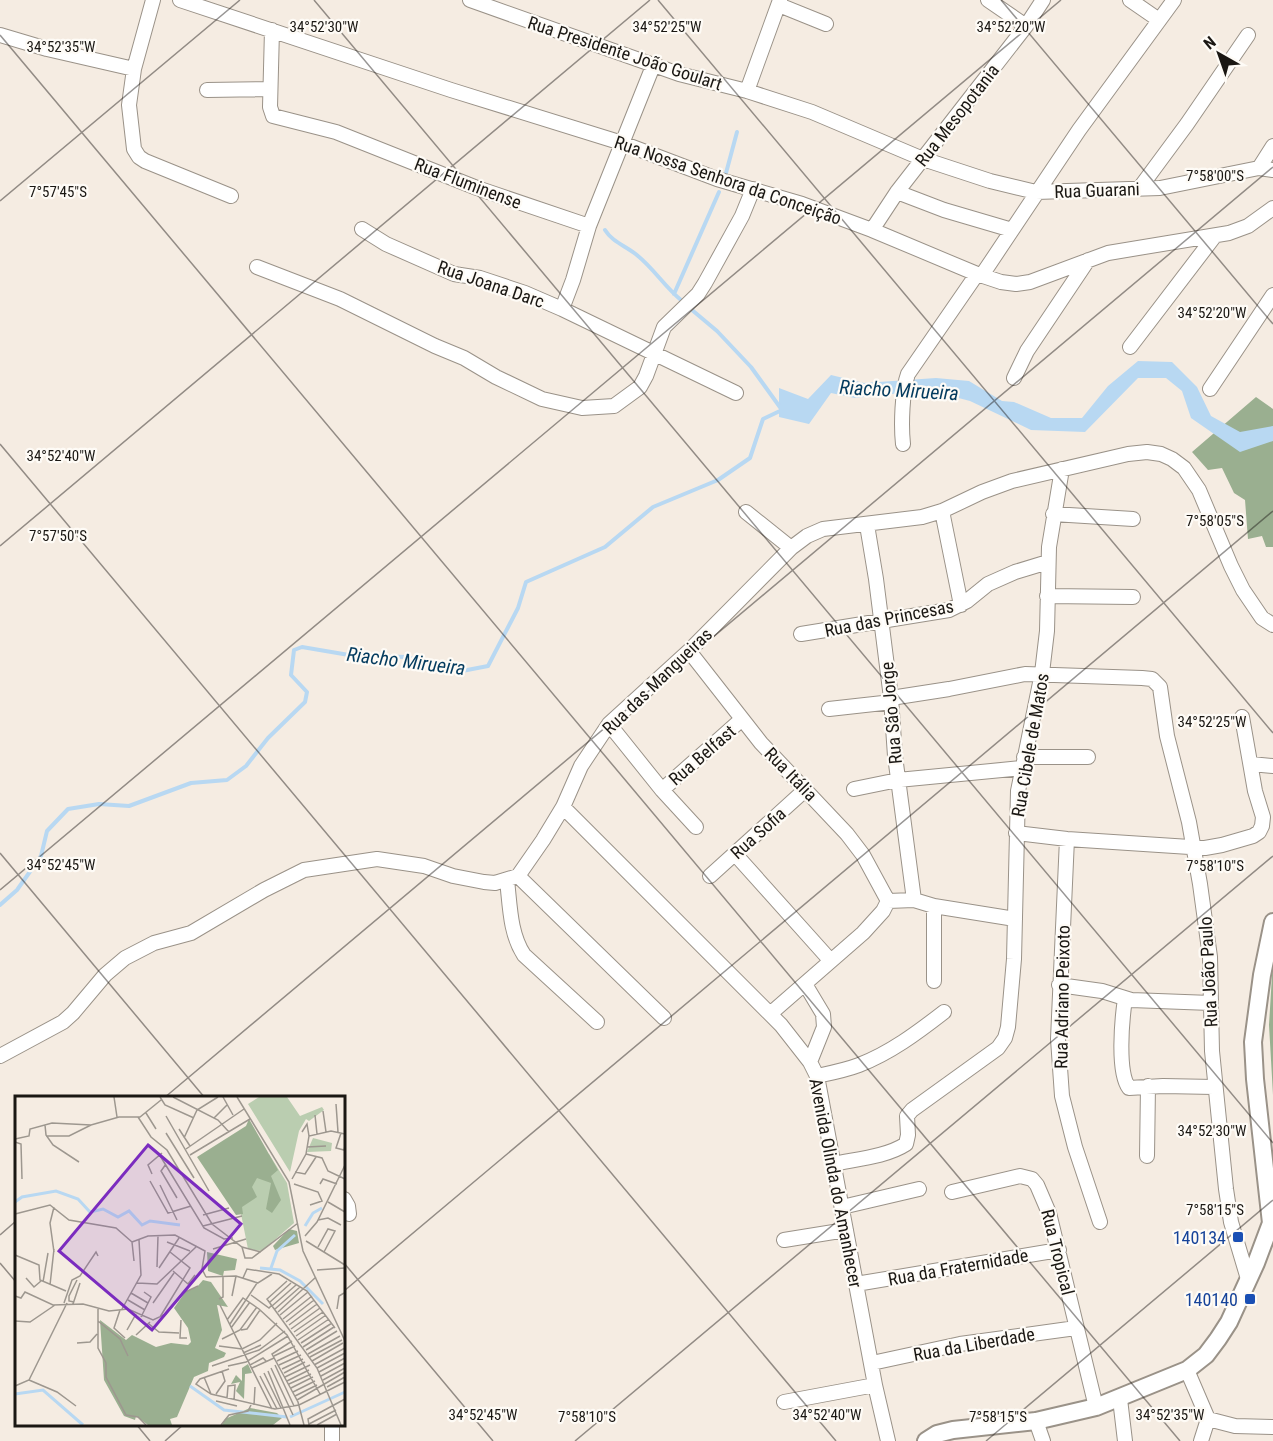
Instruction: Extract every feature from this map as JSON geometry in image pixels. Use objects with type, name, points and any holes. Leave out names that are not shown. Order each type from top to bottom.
[{"type":"street","points":[[153,0],[134,69],[129,105],[134,149],[139,157],[231,196]]},
{"type":"street","name":"Rua Nossa Senhora da Conceição","points":[[180,0],[451,90],[622,143],[717,179],[872,230],[1001,282],[1016,284],[1030,282],[1108,253],[1229,234],[1248,226],[1273,208]]},
{"type":"street","name":"Rua Presidente João Goulart","points":[[470,0],[653,66],[747,91],[812,112],[923,159]]},
{"type":"street","points":[[988,0],[1026,26]]},
{"type":"street","name":"Rua Mesopotania","points":[[872,230],[897,192],[1026,26],[1043,0]]},
{"type":"street","points":[[1130,0],[1159,20]]},
{"type":"street","points":[[903,444],[903,402],[908,374],[1012,230],[1035,192],[1174,0]]},
{"type":"street","points":[[780,2],[826,24]]},
{"type":"street","name":"Rua Presidente João Goulart","points":[[747,91],[780,2]]},
{"type":"street","points":[[207,90],[270,89],[272,30]]},
{"type":"street","points":[[0,35],[134,69]]},
{"type":"street","points":[[1139,189],[1248,35]]},
{"type":"street","points":[[562,309],[589,226],[653,66]]},
{"type":"street","name":"Rua Fluminense","points":[[270,89],[271,113],[279,118],[348,137],[477,188],[589,226]]},
{"type":"street","points":[[1266,169],[1273,146]]},
{"type":"street","name":"Rua Guarani","points":[[923,159],[990,182],[1035,192],[1139,189],[1180,185],[1266,169]]},
{"type":"street","points":[[257,267],[340,299],[464,358],[496,377],[542,399],[582,408],[614,406],[640,387],[664,327],[698,294],[742,216],[753,189]]},
{"type":"street","points":[[897,192],[944,210],[1012,230]]},
{"type":"street","name":"Rua Joana Darc","points":[[362,229],[386,244],[454,274],[488,280],[562,309],[736,393]]},
{"type":"street","points":[[1130,347],[1214,237]]},
{"type":"street","points":[[1014,378],[1027,351],[1088,260]]},
{"type":"street","points":[[1210,389],[1273,295]]},
{"type":"street","name":"Rua das Mangueiras","points":[[513,878],[543,840],[563,807],[581,766],[609,724],[688,651],[790,548],[807,536],[823,529],[922,517],[942,511],[1012,481],[1128,454],[1148,452],[1161,454],[1184,468],[1199,490],[1239,582],[1262,618],[1273,625]]},
{"type":"street","name":"Rua Cibele de Matos","points":[[833,1164],[884,1153],[906,1144],[907,1116],[912,1110],[998,1048],[1005,1038],[1011,996],[1018,790],[1042,673],[1047,631],[1048,562],[1053,514],[1062,469]]},
{"type":"street","points":[[942,511],[961,605]]},
{"type":"street","points":[[746,512],[790,548]]},
{"type":"street","points":[[1053,514],[1133,519]]},
{"type":"street","name":"Rua São Jorge","points":[[867,525],[892,700],[898,780],[914,900]]},
{"type":"street","name":"Rua das Princesas","points":[[801,634],[949,610],[961,605],[998,579],[1048,562]]},
{"type":"street","points":[[1047,596],[1133,597]]},
{"type":"street","name":"Rua Itália","points":[[688,651],[774,758],[826,810],[863,855],[888,901]]},
{"type":"street","points":[[829,709],[892,700],[1010,676],[1042,673]]},
{"type":"street","name":"Rua João Paulo","points":[[1042,673],[1152,679],[1160,687],[1167,736],[1189,822],[1206,918],[1215,1087],[1231,1222],[1248,1279]]},
{"type":"street","points":[[1016,833],[1067,839],[1192,847],[1222,845],[1259,832],[1263,817],[1255,791],[1242,717]]},
{"type":"street","name":"Rua Belfast","points":[[662,790],[742,719]]},
{"type":"street","name":"Rua Belfast","points":[[609,724],[662,790],[696,827]]},
{"type":"street","points":[[854,789],[898,780],[1023,763],[1088,757]]},
{"type":"street","points":[[1251,764],[1273,766]]},
{"type":"street","name":"Rua Sofia","points":[[710,876],[805,790]]},
{"type":"street","name":"Avenida Olinda do Amanhecer","points":[[563,807],[770,1014],[810,1062],[817,1076],[875,1385],[888,1441]]},
{"type":"street","name":"Rua Adriano Peixoto","points":[[1067,839],[1059,985],[1058,1039],[1062,1096],[1075,1147],[1100,1222]]},
{"type":"street","points":[[735,854],[830,960]]},
{"type":"street","points":[[0,1056],[63,1022],[105,975],[125,958],[154,943],[191,933],[264,890],[304,870],[377,859],[424,866],[471,880],[495,883],[513,878]]},
{"type":"street","points":[[513,878],[664,1018]]},
{"type":"street","points":[[513,878],[511,914],[518,946],[524,955],[597,1022]]},
{"type":"street","points":[[770,1014],[863,933],[883,911],[888,901],[914,900],[934,906],[1015,919]]},
{"type":"street","points":[[934,906],[934,981]]},
{"type":"street","points":[[926,1441],[938,1434],[953,1430],[1036,1421],[1120,1399],[1188,1370],[1206,1355],[1218,1340],[1229,1322],[1271,1223],[1271,1201],[1258,1113],[1253,1042],[1262,975],[1273,922]]},
{"type":"street","points":[[805,984],[823,1014],[824,1027],[810,1062]]},
{"type":"street","points":[[1059,985],[1102,992],[1125,999],[1211,1003]]},
{"type":"street","points":[[1125,999],[1120,1039],[1126,1084],[1130,1088],[1215,1087]]},
{"type":"street","points":[[817,1076],[856,1066],[879,1056],[914,1035],[944,1012]]},
{"type":"street","points":[[1148,1086],[1148,1156]]},
{"type":"street","name":"Rua Tropical","points":[[952,1192],[1011,1177],[1026,1176],[1032,1179],[1042,1194],[1059,1250],[1096,1407]]},
{"type":"street","points":[[842,1207],[919,1189]]},
{"type":"street","points":[[345,1201],[349,1215]]},
{"type":"street","points":[[784,1240],[846,1230]]},
{"type":"street","name":"Rua da Fraternidade","points":[[856,1284],[1059,1250]]},
{"type":"street","name":"Rua da Liberdade","points":[[872,1363],[960,1344],[1077,1328]]},
{"type":"street","points":[[1188,1370],[1208,1419],[1201,1441]]},
{"type":"street","points":[[784,1402],[875,1385]]},
{"type":"street","points":[[1120,1399],[1125,1441]]},
{"type":"street","points":[[1208,1419],[1235,1426],[1273,1427]]},
{"type":"street","points":[[1036,1421],[1043,1441]]},
{"type":"green space","points":[[1256,397],[1273,409],[1273,547],[1266,547],[1262,536],[1248,539],[1245,500],[1234,493],[1222,468],[1208,470],[1192,452]]},
{"type":"green space","points":[[1273,959],[1273,1095],[1269,1025]]},
{"type":"water","points":[[1138,361],[1172,362],[1197,387],[1211,416],[1240,432],[1273,426],[1273,441],[1240,452],[1191,418],[1182,391],[1166,378],[1138,378],[1085,432],[1031,430],[970,401],[928,390],[855,398],[831,393],[809,424],[779,417],[779,388],[808,399],[831,375],[864,383],[936,378],[969,381],[1002,401],[1014,402],[1051,418],[1082,418],[1108,386]]},
{"type":"waterway","points":[[726,173],[737,132]]},
{"type":"waterway","points":[[674,294],[719,192]]},
{"type":"waterway","points":[[605,230],[612,238],[644,261],[681,300]]},
{"type":"waterway","points":[[692,310],[717,331],[751,367],[782,410]]},
{"type":"waterway","name":"Riacho Mirueira","points":[[0,905],[17,890],[41,856],[47,831],[68,809],[99,804],[129,806],[191,783],[227,780],[246,766],[268,738],[305,702],[307,692],[291,675],[294,650],[302,647],[349,655],[406,657],[462,671],[488,666],[518,608],[526,582],[605,547],[653,507],[718,480],[750,458],[763,419],[782,410]]},
{"type":"place","name":"140134","points":[[1238,1237]]},
{"type":"place","name":"140140","points":[[1250,1299]]}]
